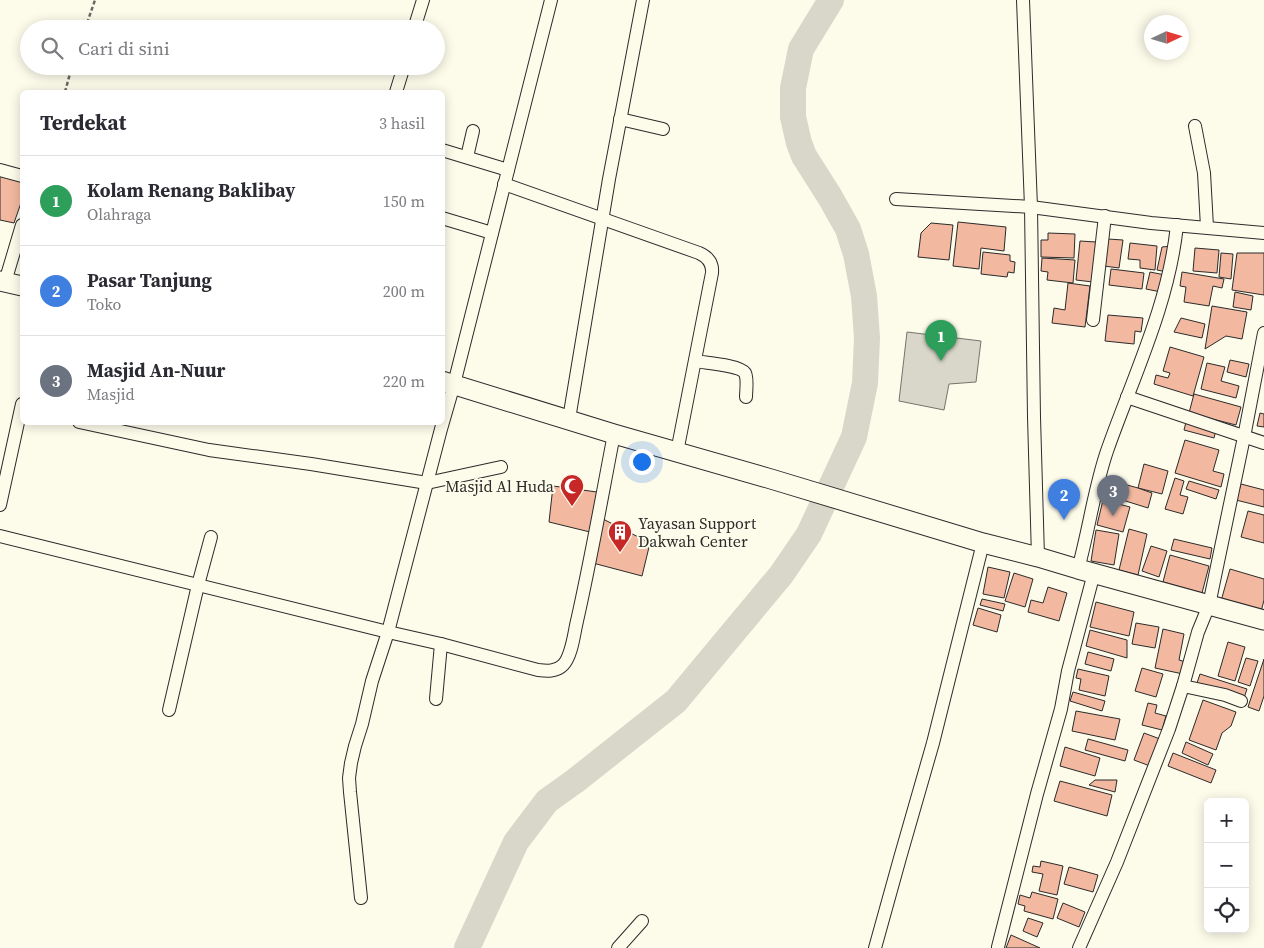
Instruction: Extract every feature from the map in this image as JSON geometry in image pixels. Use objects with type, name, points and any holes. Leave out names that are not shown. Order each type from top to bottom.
[{"type":"main road","points":[[448,382],[614,434],[983,543],[1264,620]]},
{"type":"street","points":[[417,20],[423,0]]},
{"type":"street","points":[[445,396],[492,233],[551,0]]},
{"type":"street","points":[[569,419],[620,119],[643,0]]},
{"type":"street","points":[[1023,0],[1031,207],[1038,557]]},
{"type":"street","points":[[397,90],[401,75]]},
{"type":"street","points":[[620,119],[663,129]]},
{"type":"street","points":[[1195,126],[1204,174],[1207,228]]},
{"type":"street","points":[[467,157],[473,130]]},
{"type":"street","points":[[445,151],[508,170]]},
{"type":"street","points":[[0,170],[20,175]]},
{"type":"street","points":[[504,184],[699,253],[710,260],[713,266],[712,273],[677,452]]},
{"type":"street","points":[[896,199],[1031,207],[1151,223],[1264,234]]},
{"type":"street","points":[[1092,320],[1105,216]]},
{"type":"street","points":[[445,219],[492,233]]},
{"type":"street","points":[[998,947],[1061,709],[1086,571],[1085,541],[1097,483],[1126,396],[1166,289],[1175,247],[1177,225]]},
{"type":"street","points":[[9,283],[20,234]]},
{"type":"street","points":[[1079,948],[1117,862],[1170,729],[1198,632],[1209,605],[1264,333]]},
{"type":"street","points":[[694,361],[738,368],[744,373],[746,378],[746,398]]},
{"type":"street","points":[[1126,396],[1264,443]]},
{"type":"street","points":[[0,504],[20,417]]},
{"type":"street","points":[[93,425],[209,450],[427,483],[501,467]]},
{"type":"street","points":[[361,898],[350,792],[351,763],[427,483],[439,425]]},
{"type":"street","points":[[0,536],[441,644],[538,670],[549,671],[564,664],[569,654],[614,434]]},
{"type":"street","points":[[169,710],[211,537]]},
{"type":"street","points":[[875,948],[933,743],[983,543]]},
{"type":"street","points":[[436,699],[441,644]]},
{"type":"street","points":[[1183,686],[1225,695],[1241,701]]},
{"type":"street","points":[[618,948],[642,921]]},
{"type":"path","points":[[88,20],[94,0]]},
{"type":"path","points":[[66,90],[70,75]]},
{"type":"shaded area","points":[[907,332],[981,341],[976,382],[949,384],[944,410],[899,401]]},
{"type":"building","points":[[0,176],[20,181],[20,206],[14,223],[0,220]]},
{"type":"building","points":[[958,222],[1006,227],[1004,251],[981,248],[979,269],[953,266]]},
{"type":"building","points":[[931,223],[953,225],[949,260],[918,257],[921,233]]},
{"type":"building","points":[[1048,233],[1075,234],[1074,258],[1041,257],[1041,240],[1048,240]]},
{"type":"building","points":[[1108,239],[1123,240],[1119,268],[1104,266]]},
{"type":"building","points":[[1080,241],[1096,242],[1093,282],[1076,280]]},
{"type":"building","points":[[1130,243],[1157,246],[1155,270],[1140,268],[1140,260],[1128,259]]},
{"type":"building","points":[[1172,246],[1167,272],[1157,270],[1162,247]]},
{"type":"building","points":[[1195,248],[1219,250],[1217,273],[1193,271]]},
{"type":"building","points":[[983,252],[1010,255],[1010,261],[1015,262],[1014,273],[1008,272],[1007,277],[981,274]]},
{"type":"building","points":[[1221,253],[1233,254],[1231,279],[1219,277]]},
{"type":"building","points":[[1237,253],[1264,253],[1264,295],[1232,290]]},
{"type":"building","points":[[1042,258],[1075,260],[1073,283],[1047,280],[1048,272],[1041,271]]},
{"type":"building","points":[[1111,269],[1144,273],[1142,289],[1109,285]]},
{"type":"building","points":[[1150,272],[1165,275],[1161,292],[1146,289]]},
{"type":"building","points":[[1182,272],[1224,279],[1222,288],[1213,286],[1209,306],[1184,302],[1186,287],[1180,286]]},
{"type":"building","points":[[1068,283],[1090,286],[1085,327],[1052,323],[1054,308],[1065,310]]},
{"type":"building","points":[[1235,292],[1253,296],[1251,310],[1233,307]]},
{"type":"building","points":[[1212,306],[1247,312],[1242,339],[1226,336],[1205,349]]},
{"type":"building","points":[[1108,315],[1143,318],[1141,332],[1135,331],[1134,344],[1105,341]]},
{"type":"building","points":[[1181,318],[1205,324],[1202,338],[1174,332]]},
{"type":"building","points":[[1170,347],[1204,357],[1193,396],[1154,384],[1156,375],[1168,378],[1170,373],[1163,371]]},
{"type":"building","points":[[1230,360],[1249,364],[1246,377],[1227,372]]},
{"type":"building","points":[[1207,363],[1225,367],[1221,381],[1239,386],[1236,398],[1201,389]]},
{"type":"building","points":[[1194,394],[1241,407],[1236,425],[1189,413]]},
{"type":"building","points":[[1260,413],[1264,414],[1264,427],[1257,426]]},
{"type":"building","points":[[1186,422],[1216,430],[1214,438],[1184,430]]},
{"type":"building","points":[[1185,440],[1219,450],[1213,471],[1224,474],[1221,487],[1175,473]]},
{"type":"building","points":[[1144,464],[1168,471],[1162,494],[1138,488]]},
{"type":"building","points":[[1175,478],[1184,481],[1180,495],[1188,497],[1183,514],[1165,509]]},
{"type":"building","points":[[1189,481],[1219,490],[1216,499],[1186,489]]},
{"type":"building","points":[[1120,483],[1152,493],[1148,508],[1116,498]]},
{"type":"building","points":[[1241,484],[1264,490],[1264,507],[1236,500]]},
{"type":"building","name":"Masjid Al Huda","points":[[553,486],[597,492],[590,532],[549,522]]},
{"type":"building","points":[[1103,500],[1130,507],[1123,532],[1097,525]]},
{"type":"building","points":[[1248,511],[1264,515],[1264,543],[1241,537]]},
{"type":"building","name":"Yayasan Support Dakwah Center","points":[[603,519],[650,543],[642,576],[589,562]]},
{"type":"building","points":[[1129,529],[1147,534],[1138,575],[1119,570]]},
{"type":"building","points":[[1096,530],[1119,534],[1114,565],[1091,561]]},
{"type":"building","points":[[1174,539],[1212,548],[1210,559],[1171,550]]},
{"type":"building","points":[[1151,546],[1167,551],[1159,577],[1142,571]]},
{"type":"building","points":[[1170,555],[1209,566],[1202,593],[1163,582]]},
{"type":"building","points":[[988,567],[1010,572],[1004,598],[983,594]]},
{"type":"building","points":[[1230,569],[1264,579],[1264,600],[1261,612],[1221,601]]},
{"type":"building","points":[[1014,573],[1033,579],[1025,607],[1005,601]]},
{"type":"building","points":[[1048,587],[1067,593],[1059,621],[1028,612],[1031,600],[1043,603]]},
{"type":"building","points":[[982,599],[1005,604],[1003,611],[980,605]]},
{"type":"building","points":[[1096,602],[1134,612],[1129,636],[1090,627]]},
{"type":"building","points":[[978,608],[1001,615],[997,632],[973,625]]},
{"type":"building","points":[[1136,623],[1159,627],[1155,648],[1132,644]]},
{"type":"building","points":[[1163,629],[1184,634],[1179,660],[1186,662],[1183,674],[1155,668]]},
{"type":"building","points":[[1090,630],[1127,640],[1127,658],[1086,646]]},
{"type":"building","points":[[1228,642],[1245,647],[1235,681],[1218,676]]},
{"type":"building","points":[[1088,652],[1114,659],[1111,671],[1085,664]]},
{"type":"building","points":[[1246,658],[1258,661],[1250,686],[1238,682]]},
{"type":"building","points":[[1264,659],[1264,696],[1259,711],[1248,707]]},
{"type":"building","points":[[1142,668],[1163,674],[1156,697],[1135,691]]},
{"type":"building","points":[[1078,669],[1109,676],[1105,696],[1079,690],[1081,679],[1076,678]]},
{"type":"building","points":[[1200,674],[1247,689],[1244,698],[1197,683]]},
{"type":"building","points":[[1073,692],[1105,701],[1102,711],[1070,701]]},
{"type":"building","points":[[1203,700],[1236,712],[1231,726],[1222,733],[1216,750],[1189,740]]},
{"type":"building","points":[[1148,703],[1157,705],[1155,713],[1166,716],[1162,730],[1142,725]]},
{"type":"building","points":[[1076,711],[1120,719],[1115,740],[1072,731]]},
{"type":"building","points":[[1144,733],[1160,739],[1150,766],[1134,760]]},
{"type":"building","points":[[1088,739],[1128,750],[1125,761],[1085,750]]},
{"type":"building","points":[[1186,742],[1213,754],[1208,765],[1182,753]]},
{"type":"building","points":[[1065,747],[1100,758],[1095,776],[1060,766]]},
{"type":"building","points":[[1173,753],[1216,770],[1211,783],[1168,766]]},
{"type":"building","points":[[1095,780],[1117,780],[1115,792],[1089,785]]},
{"type":"building","points":[[1060,781],[1112,795],[1107,816],[1054,801]]},
{"type":"building","points":[[1041,861],[1063,866],[1057,895],[1039,891],[1043,874],[1032,872],[1033,866],[1040,867]]},
{"type":"building","points":[[1069,867],[1098,875],[1093,892],[1064,884]]},
{"type":"building","points":[[1032,892],[1058,899],[1053,919],[1024,911],[1025,906],[1018,904],[1020,895],[1030,898]]},
{"type":"building","points":[[1063,903],[1085,912],[1079,927],[1057,918]]},
{"type":"building","points":[[1028,918],[1043,923],[1037,937],[1023,931]]},
{"type":"building","points":[[1011,935],[1040,948],[1006,948]]},
{"type":"waterway","points":[[467,948],[516,842],[547,801],[676,701],[781,575],[809,534],[854,437],[865,383],[867,338],[864,296],[856,254],[848,229],[804,156],[793,117],[793,88],[801,49],[831,0]]},
{"type":"place","name":"Kolam Renang Baklibay","points":[[941,361]]},
{"type":"place","name":"Masjid Al Huda","points":[[572,507]]},
{"type":"place","name":"Masjid An-Nuur","points":[[1113,516]]},
{"type":"place","name":"Pasar Tanjung","points":[[1064,520]]},
{"type":"place","name":"Yayasan Support Dakwah Center","points":[[620,553]]}]
